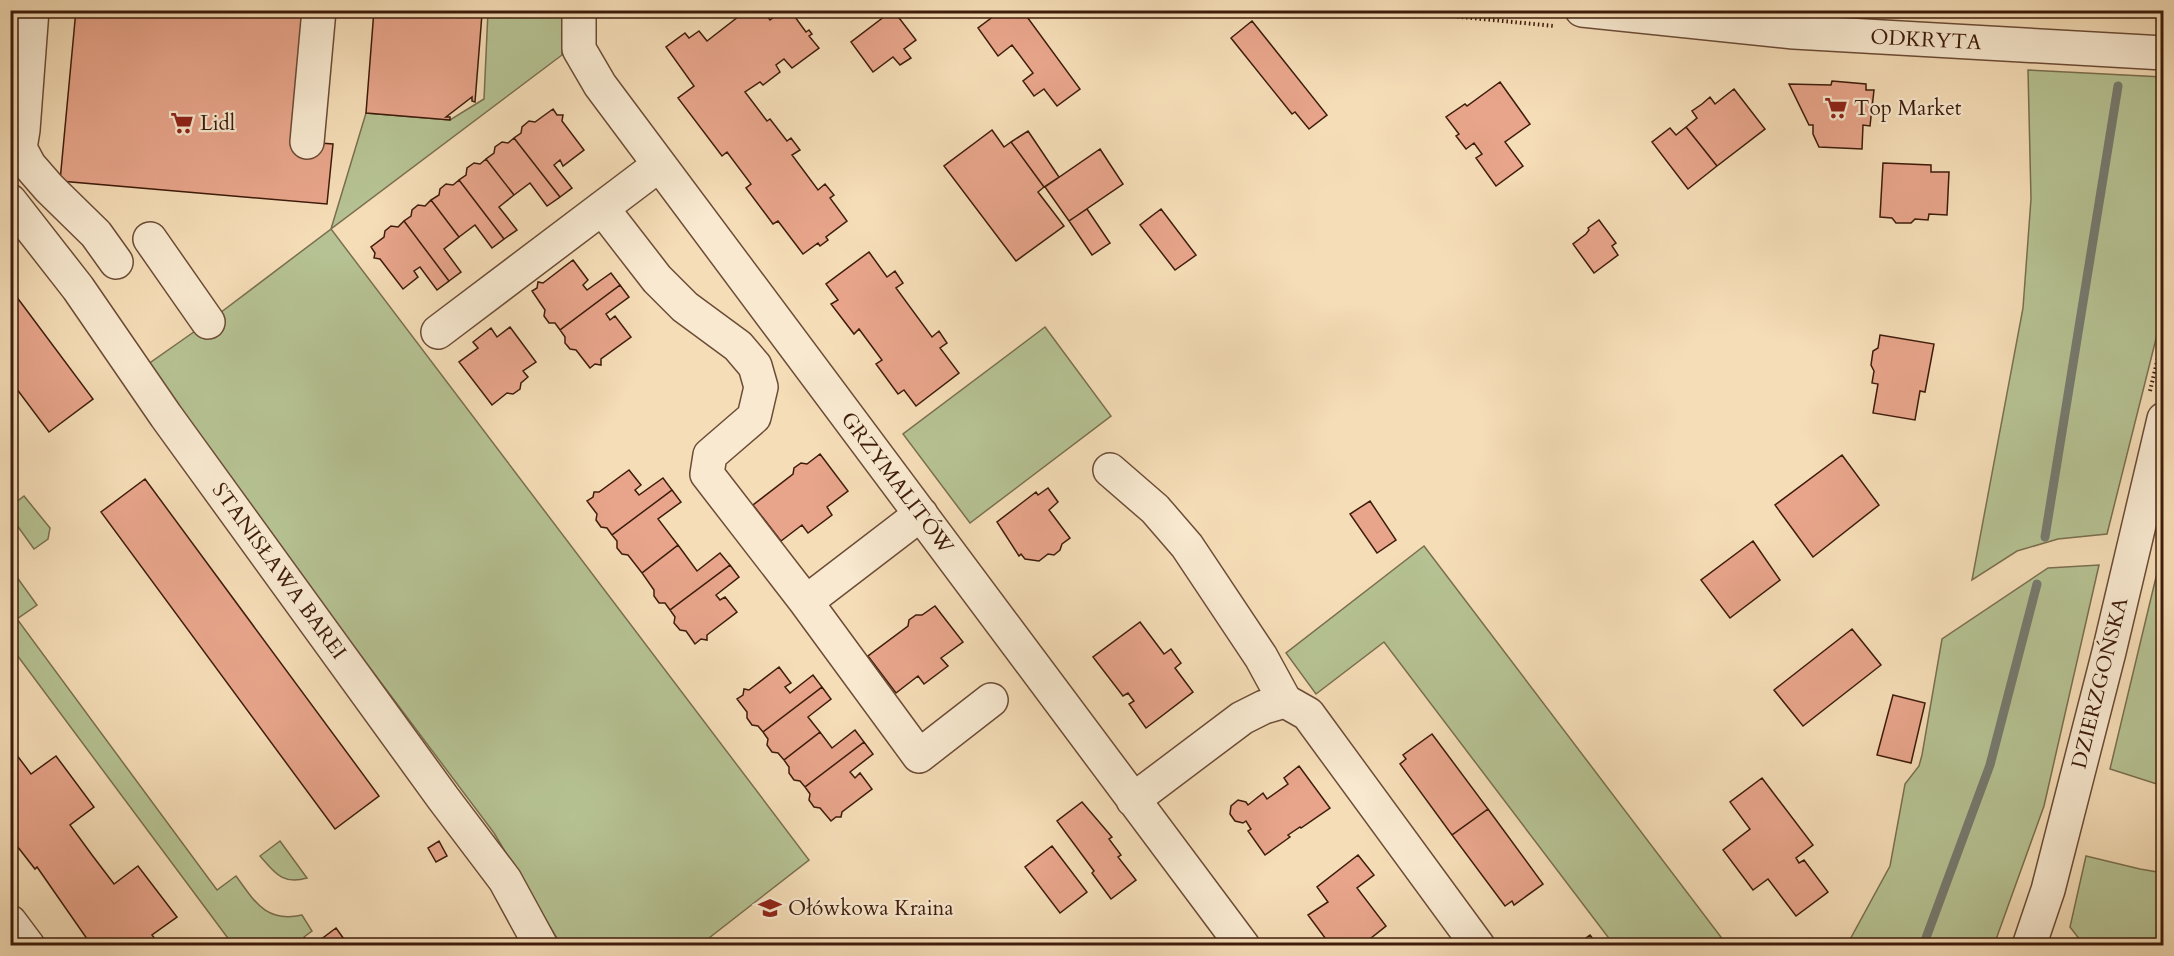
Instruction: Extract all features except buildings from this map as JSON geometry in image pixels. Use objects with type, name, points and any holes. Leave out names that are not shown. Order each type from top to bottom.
[{"type":"street","points":[[32,10],[17,119],[20,148],[29,165],[96,234],[116,262]]},
{"type":"street","points":[[307,142],[319,10]]},
{"type":"street","name":"GRZYMALITÓW","points":[[579,10],[579,49],[600,85],[1242,945]]},
{"type":"street","name":"ODKRYTA","points":[[1582,10],[1839,23],[2163,53]]},
{"type":"street","points":[[438,332],[659,165]]},
{"type":"street","name":"STANISŁAWA BAREI","points":[[10,201],[78,288],[173,425],[505,880],[541,945]]},
{"type":"street","points":[[602,208],[657,279],[684,307],[738,346],[755,366],[761,387],[754,417],[710,455],[707,474],[806,602],[919,756],[991,700]]},
{"type":"street","points":[[150,239],[208,322]]},
{"type":"street","name":"DZIERZGOŃSKA","points":[[2029,945],[2048,890],[2106,664],[2163,419]]},
{"type":"street","points":[[1110,470],[1155,509],[1187,546],[1261,657],[1285,701],[1308,714],[1478,945]]},
{"type":"street","points":[[806,602],[921,514]]},
{"type":"street","points":[[1133,800],[1242,718],[1264,707],[1285,701]]},
{"type":"street","points":[[10,922],[28,945]]},
{"type":"path","points":[[2099,11],[2110,10]]},
{"type":"path","points":[[2123,10],[2163,14]]},
{"type":"green space","points":[[488,11],[562,11],[562,55],[331,229],[366,113],[450,120],[484,99]]},
{"type":"green space","points":[[2028,70],[2163,77],[2164,280],[2157,309],[2163,311],[2107,534],[2058,539],[2017,551],[1972,580],[2023,308],[2031,199]]},
{"type":"green space","points":[[331,229],[809,860],[700,945],[561,945],[494,833],[144,367]]},
{"type":"green space","points":[[1045,327],[1111,416],[970,523],[903,434]]},
{"type":"green space","points":[[24,496],[50,528],[48,539],[34,549],[11,517],[11,506]]},
{"type":"green space","points":[[1424,546],[1727,945],[1614,945],[1384,642],[1316,694],[1286,653]]},
{"type":"green space","points":[[2163,548],[2163,786],[2110,769]]},
{"type":"green space","points":[[2099,565],[2044,806],[1994,945],[1847,945],[1890,866],[1905,784],[1919,766],[1922,755],[1942,639],[2048,568]]},
{"type":"green space","points":[[11,569],[37,605],[17,619],[217,890],[236,876],[256,902],[270,913],[290,917],[302,915],[312,931],[304,937],[310,944],[233,945],[11,647]]},
{"type":"green space","points":[[280,841],[307,878],[285,879],[260,856]]},
{"type":"green space","points":[[2086,856],[2163,873],[2163,945],[2084,945],[2070,927]]},
{"type":"waterway","points":[[2045,537],[2118,86]]},
{"type":"waterway","points":[[1923,946],[1990,765],[2037,584]]},
{"type":"place","name":"Top Market","points":[[1836,108]]},
{"type":"place","name":"Lidl","points":[[182,123]]},
{"type":"place","name":"Ołówkowa Kraina","points":[[770,908]]}]
